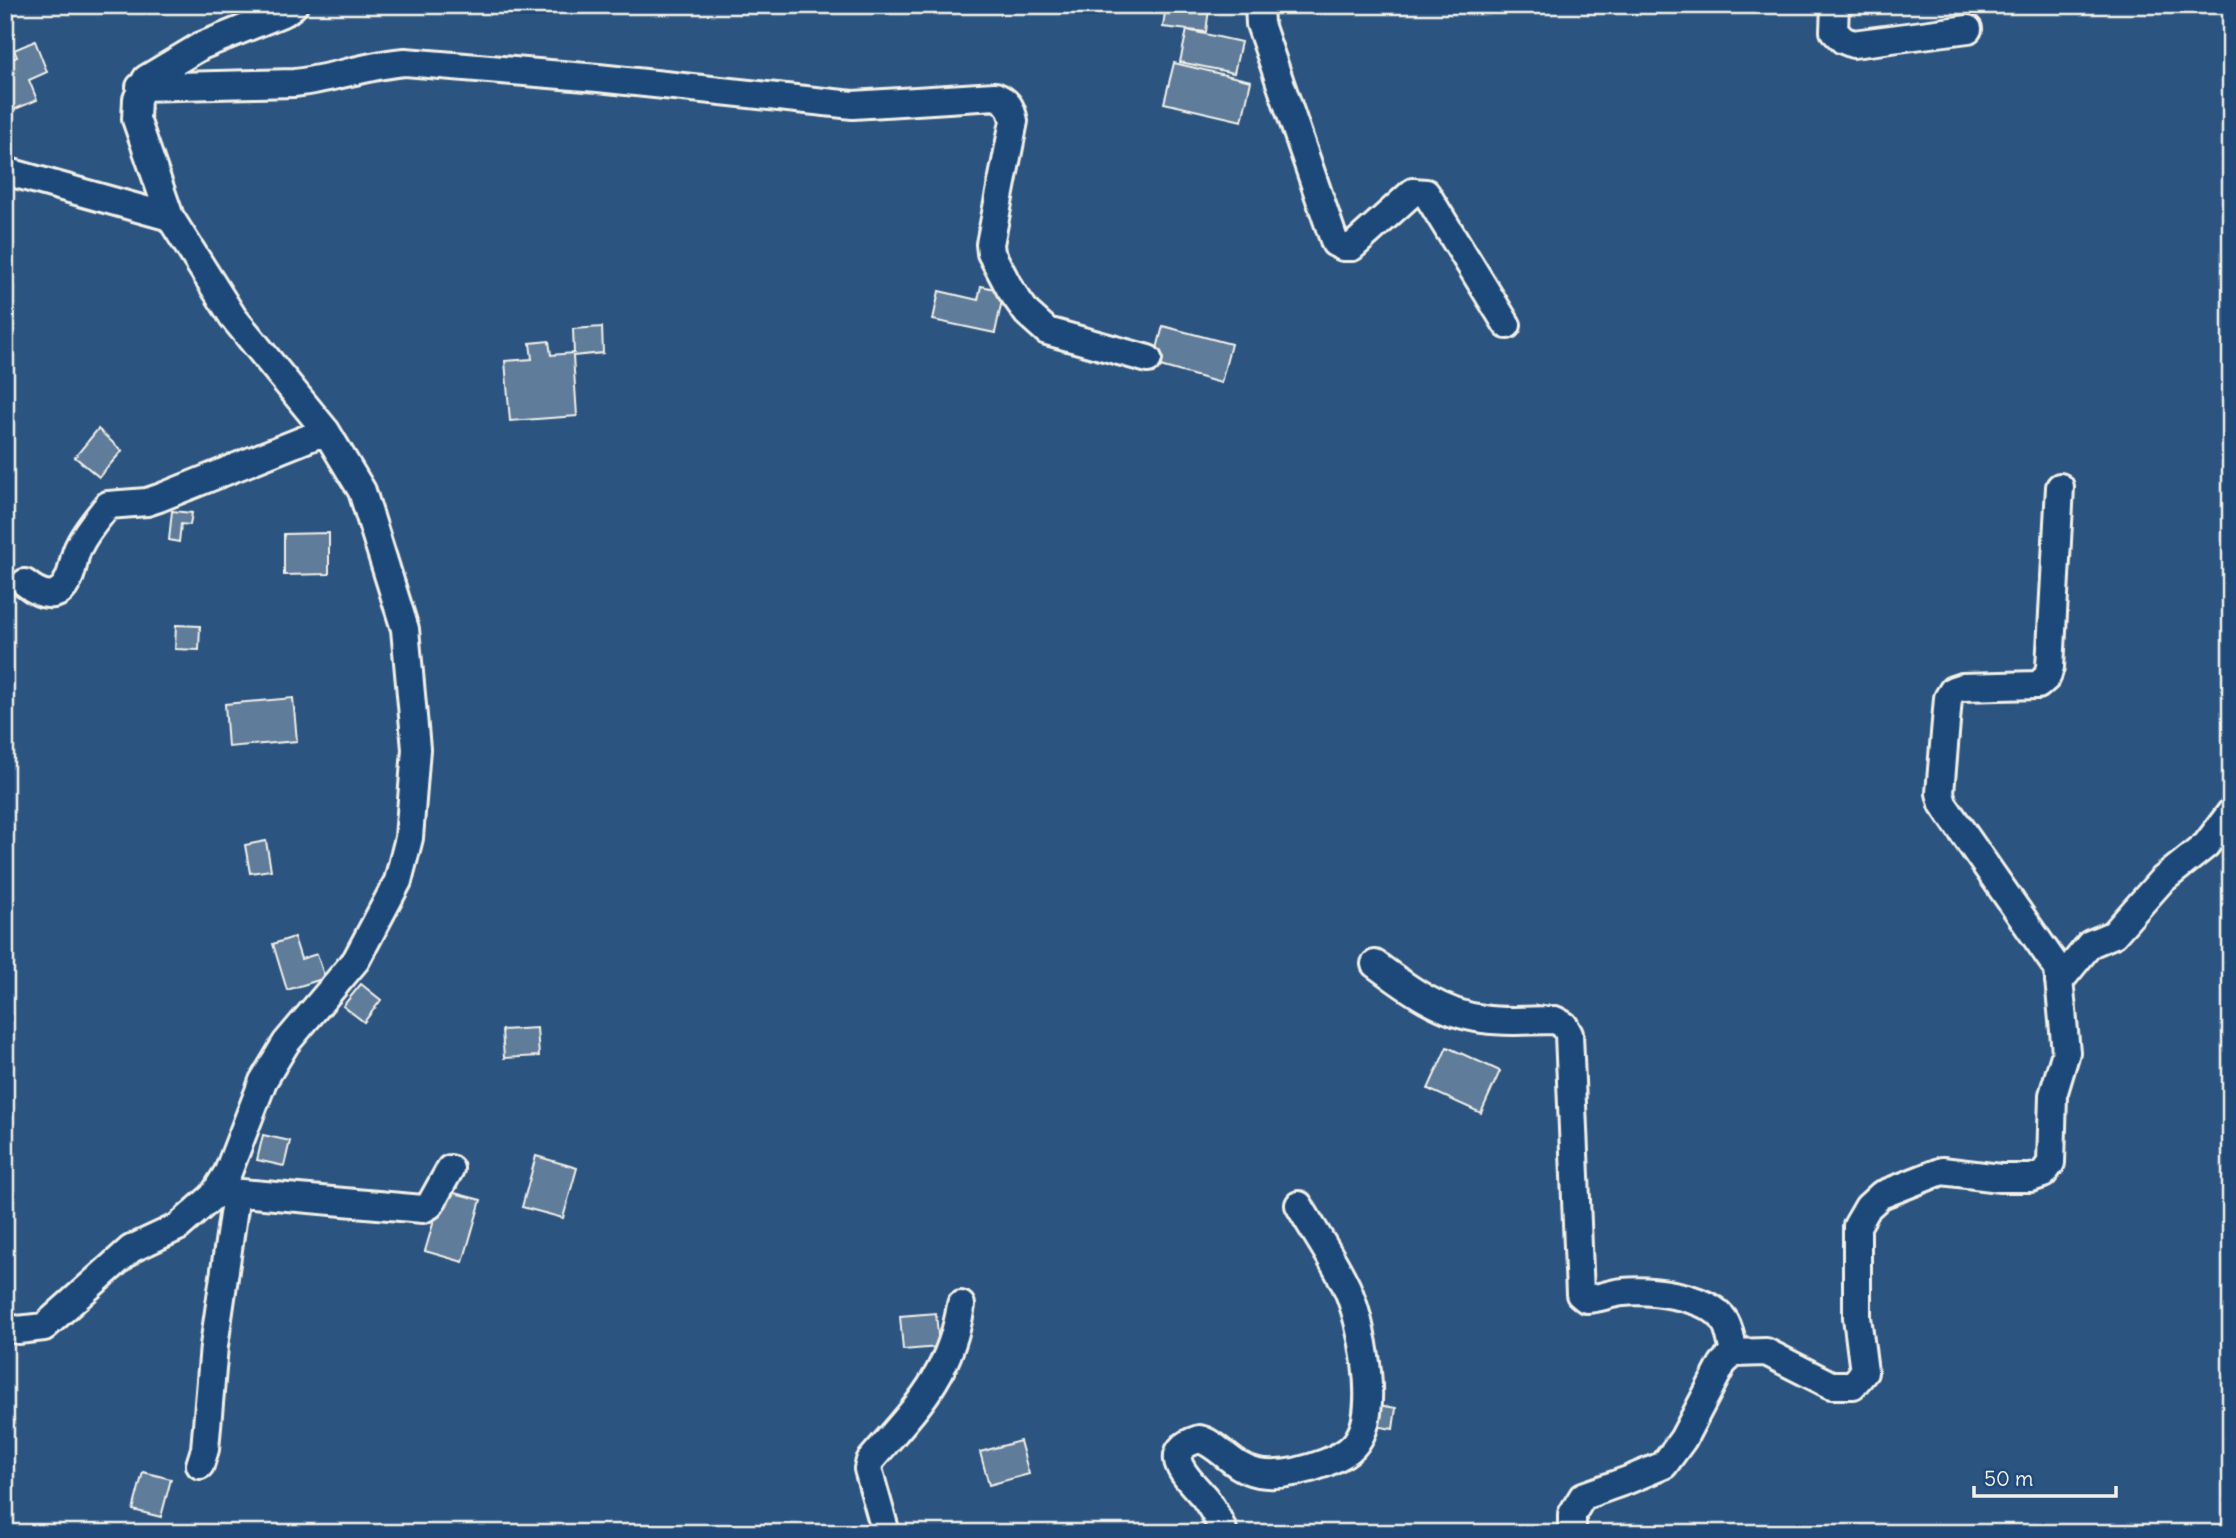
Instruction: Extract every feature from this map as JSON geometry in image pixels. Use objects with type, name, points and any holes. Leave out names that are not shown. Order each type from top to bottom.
[{"type":"street","points":[[200,1465],[205,1449],[228,1172],[263,1081],[286,1042],[356,960],[398,881],[409,838],[416,749],[405,629],[362,491],[326,431],[233,317],[170,217],[136,119],[140,87],[146,79],[201,46],[285,12],[294,5]]},
{"type":"street","points":[[1259,5],[1259,24],[1335,243],[1352,247],[1413,192],[1426,193],[1507,325]]},
{"type":"street","points":[[1835,5],[1834,31],[1843,40],[1853,44],[1968,29]]},
{"type":"street","points":[[140,87],[320,81],[389,63],[405,62],[853,104],[995,96],[1006,100],[1012,109],[1014,121],[990,253],[1010,289],[1027,313],[1047,331],[1148,359]]},
{"type":"street","points":[[5,171],[170,217]]},
{"type":"street","points":[[25,583],[39,594],[52,595],[62,589],[70,577],[79,546],[108,505],[147,502],[159,498],[326,431]]},
{"type":"street","points":[[1572,1533],[1572,1514],[1583,1496],[1664,1465],[1683,1439],[1723,1363],[1734,1353],[1766,1352],[1831,1385],[1853,1385],[1864,1372],[1857,1318],[1857,1226],[1868,1207],[1881,1195],[1942,1171],[2000,1178],[2032,1178],[2043,1174],[2051,1163],[2053,1095],[2066,1052],[2058,969],[1944,804],[1940,793],[1948,698],[1954,690],[1962,687],[2038,685],[2047,677],[2050,667],[2060,487]]},
{"type":"street","points":[[2059,982],[2090,944],[2114,934],[2161,881],[2206,845],[2231,812]]},
{"type":"street","points":[[1375,964],[1415,993],[1451,1011],[1482,1020],[1555,1020],[1564,1025],[1569,1034],[1580,1294],[1586,1299],[1596,1299],[1623,1292],[1653,1293],[1699,1302],[1715,1310],[1724,1319],[1734,1353]]},
{"type":"street","points":[[5,1327],[18,1330],[44,1327],[131,1250],[178,1227],[226,1192],[423,1209],[430,1205],[450,1169]]},
{"type":"street","points":[[1224,1533],[1213,1509],[1181,1471],[1179,1456],[1183,1448],[1199,1439],[1207,1441],[1218,1452],[1243,1468],[1256,1473],[1285,1474],[1314,1467],[1345,1453],[1358,1440],[1366,1419],[1366,1365],[1358,1315],[1346,1286],[1299,1205]]},
{"type":"street","points":[[886,1533],[868,1469],[870,1461],[926,1396],[940,1374],[957,1331],[961,1305]]},
{"type":"building","points":[[1166,5],[1209,9],[1206,32],[1163,27]]},
{"type":"building","points":[[1187,30],[1241,42],[1234,73],[1180,62]]},
{"type":"building","points":[[35,41],[47,72],[29,80],[37,100],[13,110],[5,93],[5,62],[17,57],[14,50]]},
{"type":"building","points":[[1174,63],[1251,81],[1242,121],[1164,103]]},
{"type":"building","points":[[981,286],[1004,291],[995,333],[933,320],[939,291],[978,300]]},
{"type":"building","points":[[1163,326],[1231,344],[1221,383],[1153,364]]},
{"type":"building","points":[[602,327],[603,353],[573,356],[577,416],[510,421],[505,361],[532,359],[530,343],[549,341],[551,355],[574,353],[573,329]]},
{"type":"building","points":[[98,429],[122,451],[99,477],[75,457]]},
{"type":"building","points":[[172,511],[192,513],[190,525],[181,524],[179,542],[169,540]]},
{"type":"building","points":[[329,533],[329,574],[284,575],[284,534]]},
{"type":"building","points":[[176,625],[200,626],[199,650],[175,649]]},
{"type":"building","points":[[293,698],[297,741],[228,747],[225,704]]},
{"type":"building","points":[[266,841],[271,870],[250,873],[245,845]]},
{"type":"building","points":[[294,937],[301,959],[317,954],[325,978],[287,990],[273,944]]},
{"type":"building","points":[[361,984],[381,1000],[364,1022],[343,1006]]},
{"type":"building","points":[[537,1028],[539,1056],[504,1058],[502,1030]]},
{"type":"building","points":[[1447,1047],[1500,1071],[1481,1113],[1428,1089]]},
{"type":"building","points":[[263,1135],[290,1141],[284,1166],[257,1160]]},
{"type":"building","points":[[536,1156],[577,1168],[563,1218],[522,1207]]},
{"type":"building","points":[[443,1190],[481,1200],[463,1262],[425,1251]]},
{"type":"building","points":[[936,1313],[939,1347],[903,1350],[900,1316]]},
{"type":"building","points":[[1379,1405],[1396,1408],[1393,1429],[1375,1426]]},
{"type":"building","points":[[1020,1441],[1029,1474],[989,1485],[980,1452]]},
{"type":"building","points":[[143,1472],[171,1479],[161,1517],[133,1510]]}]
